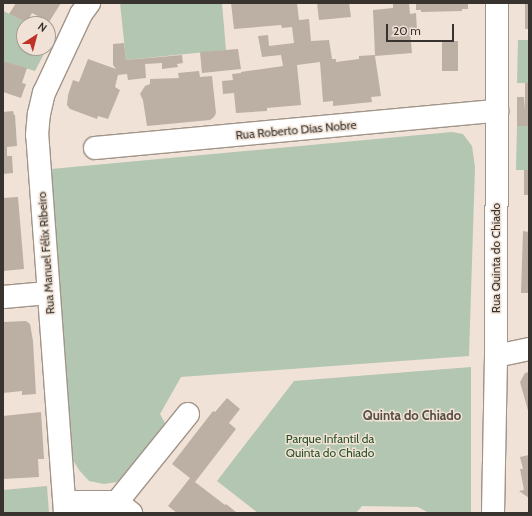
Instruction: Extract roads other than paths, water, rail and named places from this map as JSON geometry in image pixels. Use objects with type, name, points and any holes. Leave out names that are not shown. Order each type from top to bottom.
[{"type":"street","name":"Rua Manuel Félix Ribeiro","points":[[65,508],[37,135],[39,114],[44,93],[52,73],[88,3]]},
{"type":"street","name":"Rua Quinta do Chiado","points":[[493,513],[496,356],[497,3]]},
{"type":"street","name":"Rua Roberto Dias Nobre","points":[[96,148],[497,111]]},
{"type":"street","points":[[3,297],[48,293]]},
{"type":"street","points":[[496,356],[529,349]]},
{"type":"street","points":[[65,508],[124,508],[188,414]]},
{"type":"district","name":"Quinta do Chiado","points":[[412,415]]},
{"type":"park label","name":"Parque Infantil da Quinta do Chiado","points":[[330,446]]}]
